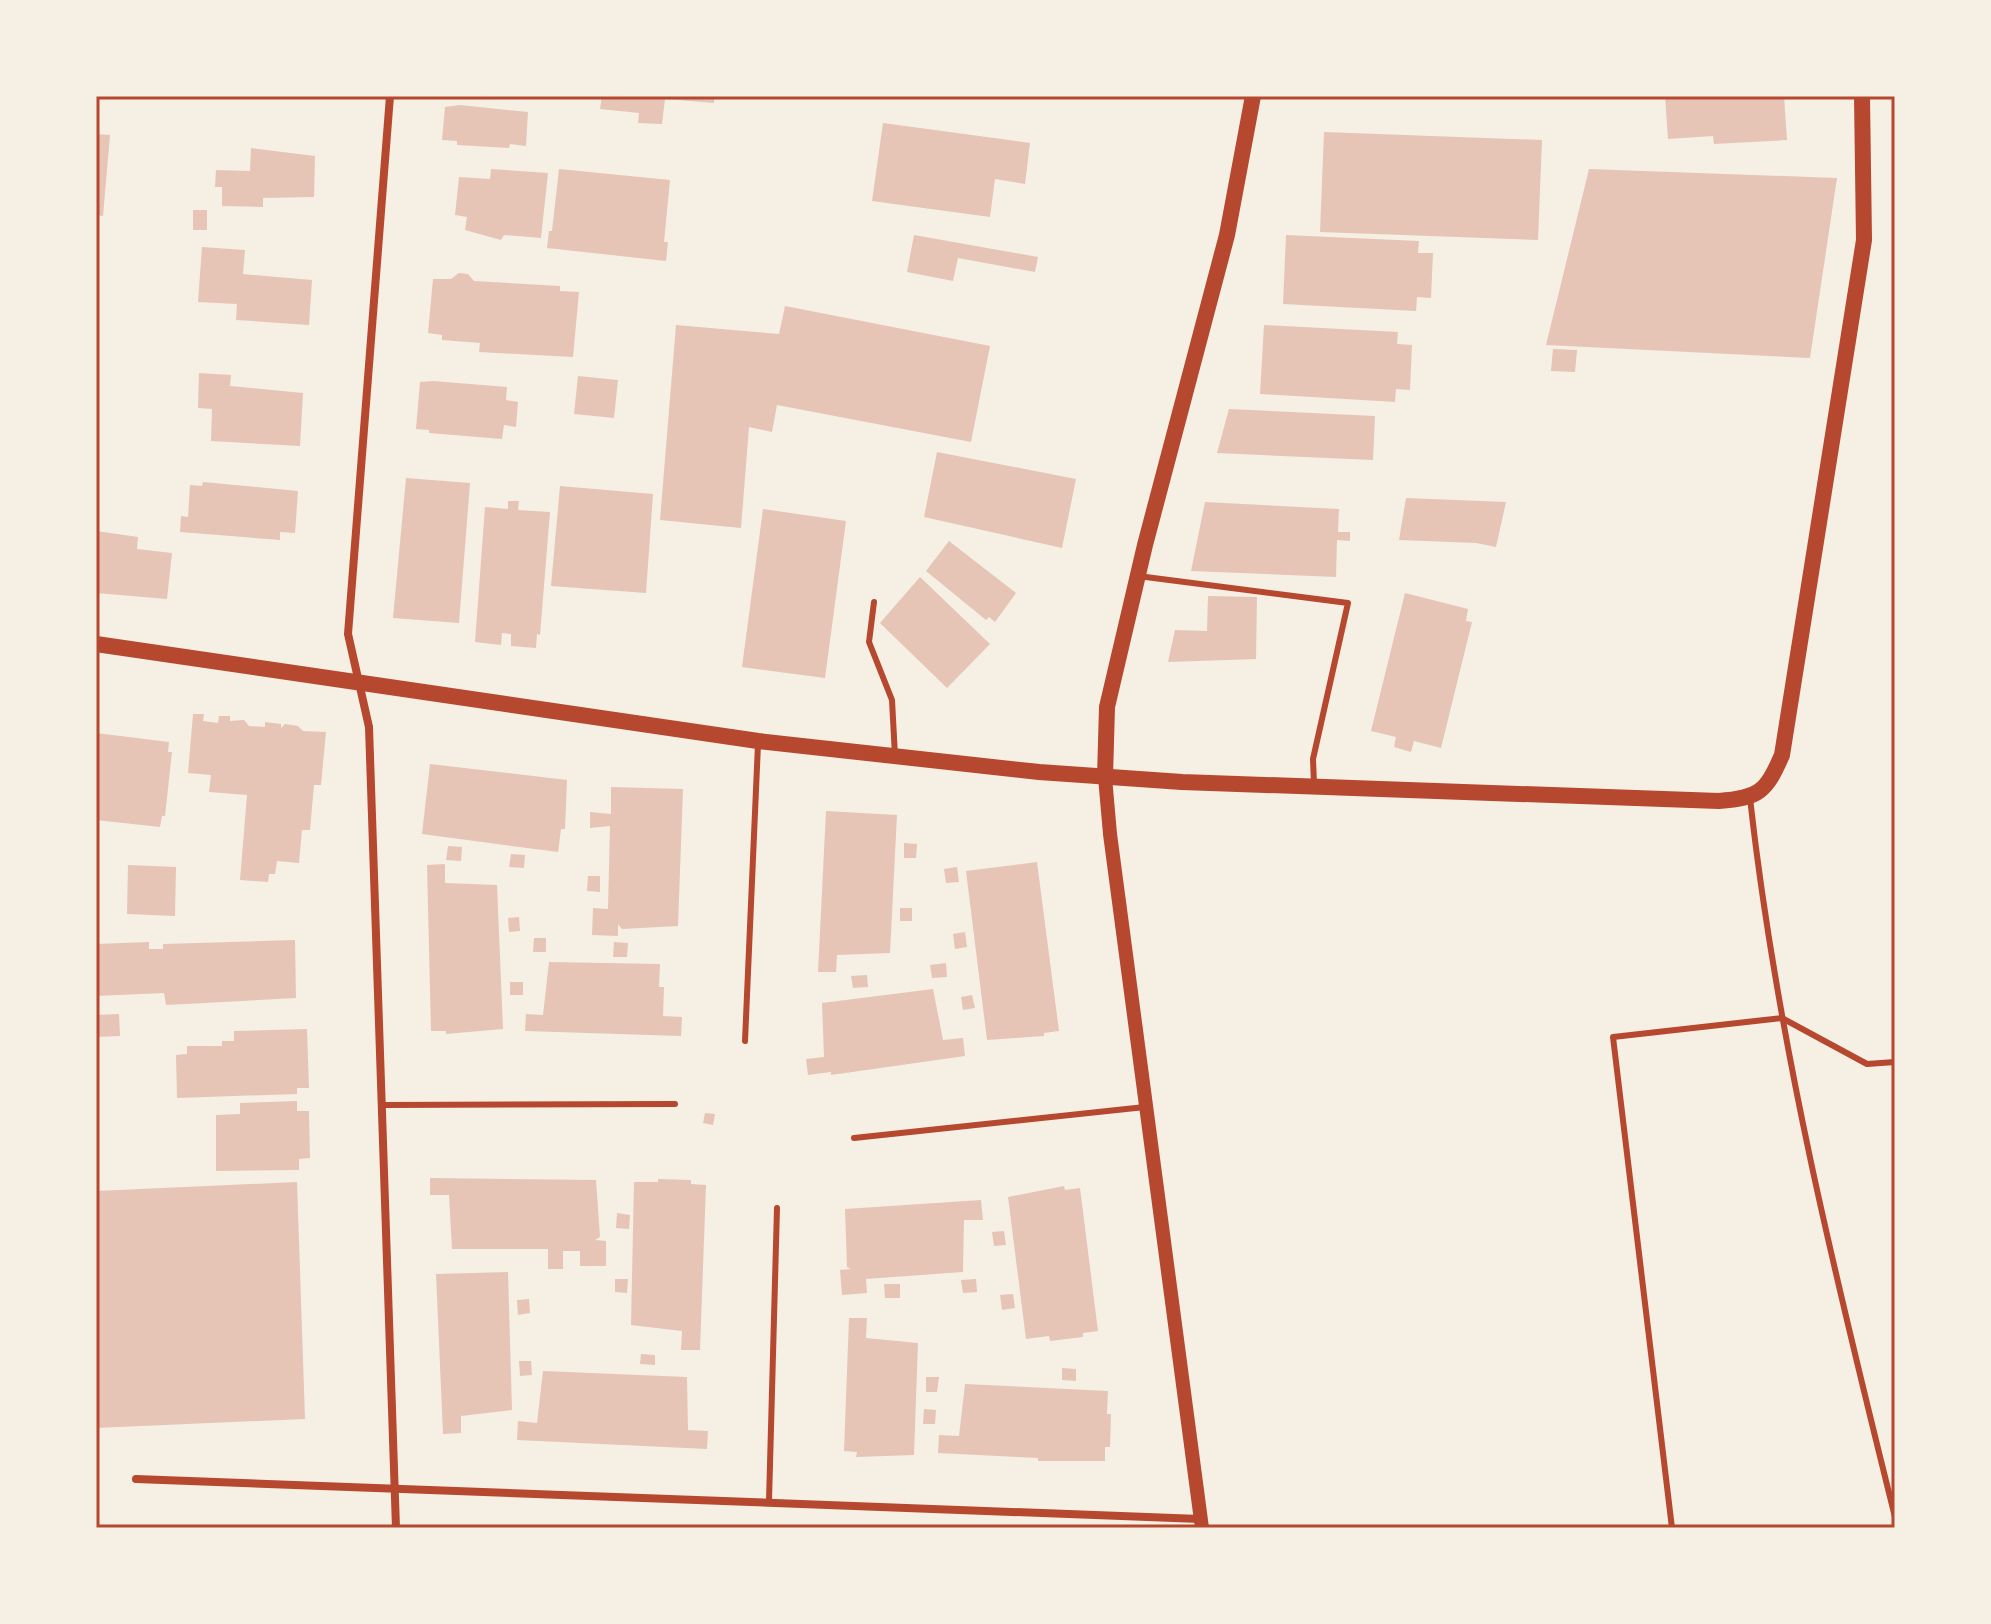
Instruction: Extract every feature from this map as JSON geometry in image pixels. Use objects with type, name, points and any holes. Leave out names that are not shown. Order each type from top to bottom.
[{"type":"main road","points":[[1105,777],[1107,707],[1227,235],[1253,96]]},
{"type":"main road","points":[[96,644],[758,741],[1105,777],[1719,801],[1750,798],[1770,783],[1782,755],[1787,724],[1864,240],[1862,96]]},
{"type":"street","points":[[390,96],[348,634],[369,727],[396,1528]]},
{"type":"street","points":[[136,1479],[769,1501],[1201,1523],[1145,1107],[1105,777]]},
{"type":"lane","points":[[1138,576],[1348,603],[1313,759],[1314,784]]},
{"type":"lane","points":[[874,602],[869,642],[892,700],[895,756]]},
{"type":"lane","points":[[745,1041],[758,741]]},
{"type":"lane","points":[[1750,798],[1782,1018],[1851,1339],[1895,1517]]},
{"type":"lane","points":[[1672,1528],[1613,1037],[1782,1018],[1867,1064],[1895,1062]]},
{"type":"lane","points":[[383,1105],[675,1104]]},
{"type":"lane","points":[[854,1138],[1145,1107]]},
{"type":"lane","points":[[769,1501],[777,1208]]},
{"type":"building","points":[[602,96],[714,96],[714,103],[665,99],[662,124],[638,123],[639,113],[600,109]]},
{"type":"building","points":[[1665,96],[1784,96],[1787,140],[1714,144],[1713,136],[1668,139]]},
{"type":"building","points":[[460,105],[528,112],[526,146],[457,145],[457,141],[442,140],[445,107]]},
{"type":"building","points":[[883,123],[1030,143],[1025,184],[995,179],[990,217],[872,201]]},
{"type":"building","points":[[1324,132],[1542,140],[1538,240],[1320,232]]},
{"type":"building","points":[[96,134],[110,135],[103,216],[96,215]]},
{"type":"building","points":[[251,148],[315,156],[314,197],[263,198],[263,207],[222,206],[222,187],[215,187],[216,170],[250,171]]},
{"type":"building","points":[[491,169],[548,173],[541,238],[504,235],[501,240],[465,230],[467,217],[455,215],[459,177],[490,179]]},
{"type":"building","points":[[559,169],[670,180],[664,242],[668,242],[666,261],[547,248]]},
{"type":"building","points":[[1589,169],[1837,178],[1810,358],[1546,345]]},
{"type":"building","points":[[193,210],[207,210],[207,230],[193,230]]},
{"type":"building","points":[[914,235],[1038,257],[1035,272],[958,258],[953,281],[907,272]]},
{"type":"building","points":[[1286,235],[1419,241],[1418,253],[1433,253],[1431,298],[1417,297],[1416,311],[1283,304]]},
{"type":"building","points":[[202,247],[245,250],[243,274],[312,280],[309,325],[236,320],[237,304],[198,302]]},
{"type":"building","points":[[459,273],[468,274],[474,281],[560,286],[560,291],[579,292],[573,357],[479,352],[480,343],[442,340],[442,335],[428,333],[433,279],[451,279]]},
{"type":"building","points":[[785,306],[990,346],[971,442],[777,405],[772,432],[749,427],[741,528],[660,520],[676,325],[779,334]]},
{"type":"building","points":[[1264,325],[1398,332],[1397,344],[1412,345],[1410,390],[1396,389],[1395,402],[1260,394]]},
{"type":"building","points":[[1553,349],[1577,350],[1575,372],[1551,371]]},
{"type":"building","points":[[199,373],[231,375],[230,386],[303,393],[300,446],[211,441],[212,409],[198,408]]},
{"type":"building","points":[[578,376],[618,380],[614,418],[574,414]]},
{"type":"building","points":[[420,382],[507,387],[506,400],[518,402],[516,427],[504,425],[502,439],[429,433],[429,430],[416,429]]},
{"type":"building","points":[[1229,409],[1375,416],[1373,460],[1217,453]]},
{"type":"building","points":[[937,452],[1076,479],[1062,548],[924,517]]},
{"type":"building","points":[[406,478],[470,483],[459,623],[393,618]]},
{"type":"building","points":[[203,482],[298,491],[295,533],[280,532],[280,540],[180,532],[181,516],[188,517],[190,485],[202,486]]},
{"type":"building","points":[[560,486],[653,494],[646,593],[551,586]]},
{"type":"building","points":[[1406,498],[1506,502],[1496,547],[1476,543],[1399,540]]},
{"type":"building","points":[[508,501],[519,501],[518,510],[550,512],[540,635],[537,634],[536,648],[511,646],[511,634],[502,633],[501,645],[475,642],[485,507],[508,509]]},
{"type":"building","points":[[1205,502],[1339,509],[1338,532],[1350,532],[1350,541],[1337,540],[1336,577],[1191,571]]},
{"type":"building","points":[[763,509],[846,521],[825,678],[742,667]]},
{"type":"building","points":[[96,531],[138,537],[137,549],[172,553],[167,599],[96,593]]},
{"type":"building","points":[[949,541],[1016,593],[995,622],[989,617],[986,620],[926,571]]},
{"type":"building","points":[[920,577],[990,644],[947,688],[880,623]]},
{"type":"building","points":[[1405,593],[1468,609],[1466,621],[1472,622],[1441,748],[1414,741],[1411,752],[1394,747],[1396,737],[1371,731]]},
{"type":"building","points":[[1208,596],[1257,597],[1256,659],[1168,662],[1175,630],[1207,631]]},
{"type":"building","points":[[193,714],[204,714],[203,721],[218,723],[219,716],[230,716],[230,721],[244,720],[249,726],[265,727],[265,722],[281,724],[281,728],[285,724],[298,726],[303,731],[326,732],[321,785],[314,785],[310,830],[302,830],[299,863],[277,861],[275,874],[269,874],[268,882],[240,880],[247,795],[209,792],[211,775],[188,773]]},
{"type":"building","points":[[96,733],[169,742],[168,752],[172,752],[165,816],[162,816],[160,827],[96,820]]},
{"type":"building","points":[[430,764],[567,780],[565,829],[561,829],[558,852],[422,834]]},
{"type":"building","points":[[611,787],[683,789],[678,926],[622,929],[618,924],[618,936],[592,935],[593,908],[608,909],[610,826],[590,828],[590,812],[611,814]]},
{"type":"building","points":[[826,811],[897,815],[890,953],[837,955],[836,972],[818,972]]},
{"type":"building","points":[[904,843],[917,844],[916,858],[904,858]]},
{"type":"building","points":[[448,846],[462,847],[461,861],[446,860]]},
{"type":"building","points":[[511,854],[525,855],[524,868],[509,867]]},
{"type":"building","points":[[1037,862],[1059,1031],[1044,1033],[1044,1036],[987,1040],[966,871]]},
{"type":"building","points":[[445,864],[445,883],[497,885],[503,1029],[446,1034],[446,1031],[431,1031],[427,865]]},
{"type":"building","points":[[128,865],[176,867],[175,916],[127,914]]},
{"type":"building","points":[[957,867],[959,882],[946,883],[944,869]]},
{"type":"building","points":[[588,876],[600,876],[600,892],[587,891]]},
{"type":"building","points":[[900,908],[912,908],[912,921],[900,921]]},
{"type":"building","points":[[519,917],[520,931],[509,932],[508,918]]},
{"type":"building","points":[[965,932],[967,947],[955,949],[953,934]]},
{"type":"building","points":[[534,938],[546,938],[546,952],[533,952]]},
{"type":"building","points":[[295,940],[296,998],[166,1005],[164,993],[96,996],[96,944],[149,942],[149,949],[163,949],[163,944]]},
{"type":"building","points":[[614,942],[628,943],[627,957],[613,957]]},
{"type":"building","points":[[549,962],[660,964],[659,987],[664,987],[663,1016],[682,1017],[681,1036],[525,1031],[526,1014],[543,1015]]},
{"type":"building","points":[[946,963],[947,977],[932,978],[930,965]]},
{"type":"building","points":[[867,975],[868,987],[853,988],[851,976]]},
{"type":"building","points":[[510,982],[523,982],[523,995],[510,995]]},
{"type":"building","points":[[933,989],[943,1040],[963,1038],[965,1056],[831,1075],[831,1072],[808,1075],[806,1059],[824,1057],[822,1003]]},
{"type":"building","points":[[972,995],[975,1008],[963,1010],[961,997]]},
{"type":"building","points":[[119,1014],[120,1036],[96,1037],[96,1015]]},
{"type":"building","points":[[307,1029],[309,1088],[297,1088],[297,1094],[177,1098],[176,1055],[187,1054],[187,1046],[222,1046],[222,1041],[234,1041],[234,1031]]},
{"type":"building","points":[[297,1101],[297,1111],[309,1111],[310,1158],[299,1159],[299,1170],[216,1171],[216,1115],[240,1114],[240,1103]]},
{"type":"building","points":[[705,1113],[715,1114],[713,1125],[703,1123]]},
{"type":"building","points":[[430,1178],[596,1180],[600,1237],[595,1240],[606,1241],[606,1266],[580,1266],[580,1251],[563,1251],[563,1269],[548,1269],[548,1249],[452,1249],[449,1195],[430,1195]]},
{"type":"building","points":[[658,1179],[691,1180],[691,1184],[706,1185],[700,1350],[681,1350],[682,1331],[631,1325],[634,1182],[658,1182]]},
{"type":"building","points":[[297,1182],[305,1419],[96,1428],[96,1191]]},
{"type":"building","points":[[1064,1186],[1065,1190],[1080,1188],[1098,1331],[1083,1333],[1083,1337],[1050,1341],[1049,1336],[1026,1339],[1008,1197]]},
{"type":"building","points":[[981,1200],[983,1220],[964,1220],[963,1272],[866,1279],[867,1293],[842,1295],[840,1270],[851,1269],[847,1267],[845,1209]]},
{"type":"building","points":[[617,1213],[630,1215],[629,1229],[616,1228]]},
{"type":"building","points":[[1004,1231],[1006,1245],[994,1246],[992,1232]]},
{"type":"building","points":[[508,1272],[512,1410],[461,1416],[461,1433],[443,1434],[436,1274]]},
{"type":"building","points":[[615,1279],[628,1279],[627,1293],[615,1292]]},
{"type":"building","points":[[976,1279],[977,1292],[963,1293],[961,1280]]},
{"type":"building","points":[[884,1284],[900,1284],[900,1298],[885,1298]]},
{"type":"building","points":[[1013,1294],[1015,1308],[1002,1310],[1000,1295]]},
{"type":"building","points":[[529,1299],[530,1313],[518,1315],[517,1300]]},
{"type":"building","points":[[849,1318],[867,1318],[866,1338],[918,1343],[914,1455],[856,1457],[857,1452],[844,1451]]},
{"type":"building","points":[[641,1354],[655,1355],[655,1365],[640,1364]]},
{"type":"building","points":[[519,1361],[531,1361],[532,1375],[520,1376]]},
{"type":"building","points":[[1062,1368],[1076,1369],[1076,1381],[1062,1380]]},
{"type":"building","points":[[543,1371],[687,1377],[688,1430],[708,1431],[707,1449],[517,1440],[518,1421],[537,1423]]},
{"type":"building","points":[[926,1377],[939,1377],[937,1392],[926,1392]]},
{"type":"building","points":[[965,1384],[1108,1391],[1110,1447],[1105,1447],[1105,1461],[1038,1461],[1038,1458],[938,1453],[939,1435],[959,1436]]},
{"type":"building","points":[[924,1409],[936,1410],[935,1424],[923,1424]]}]
